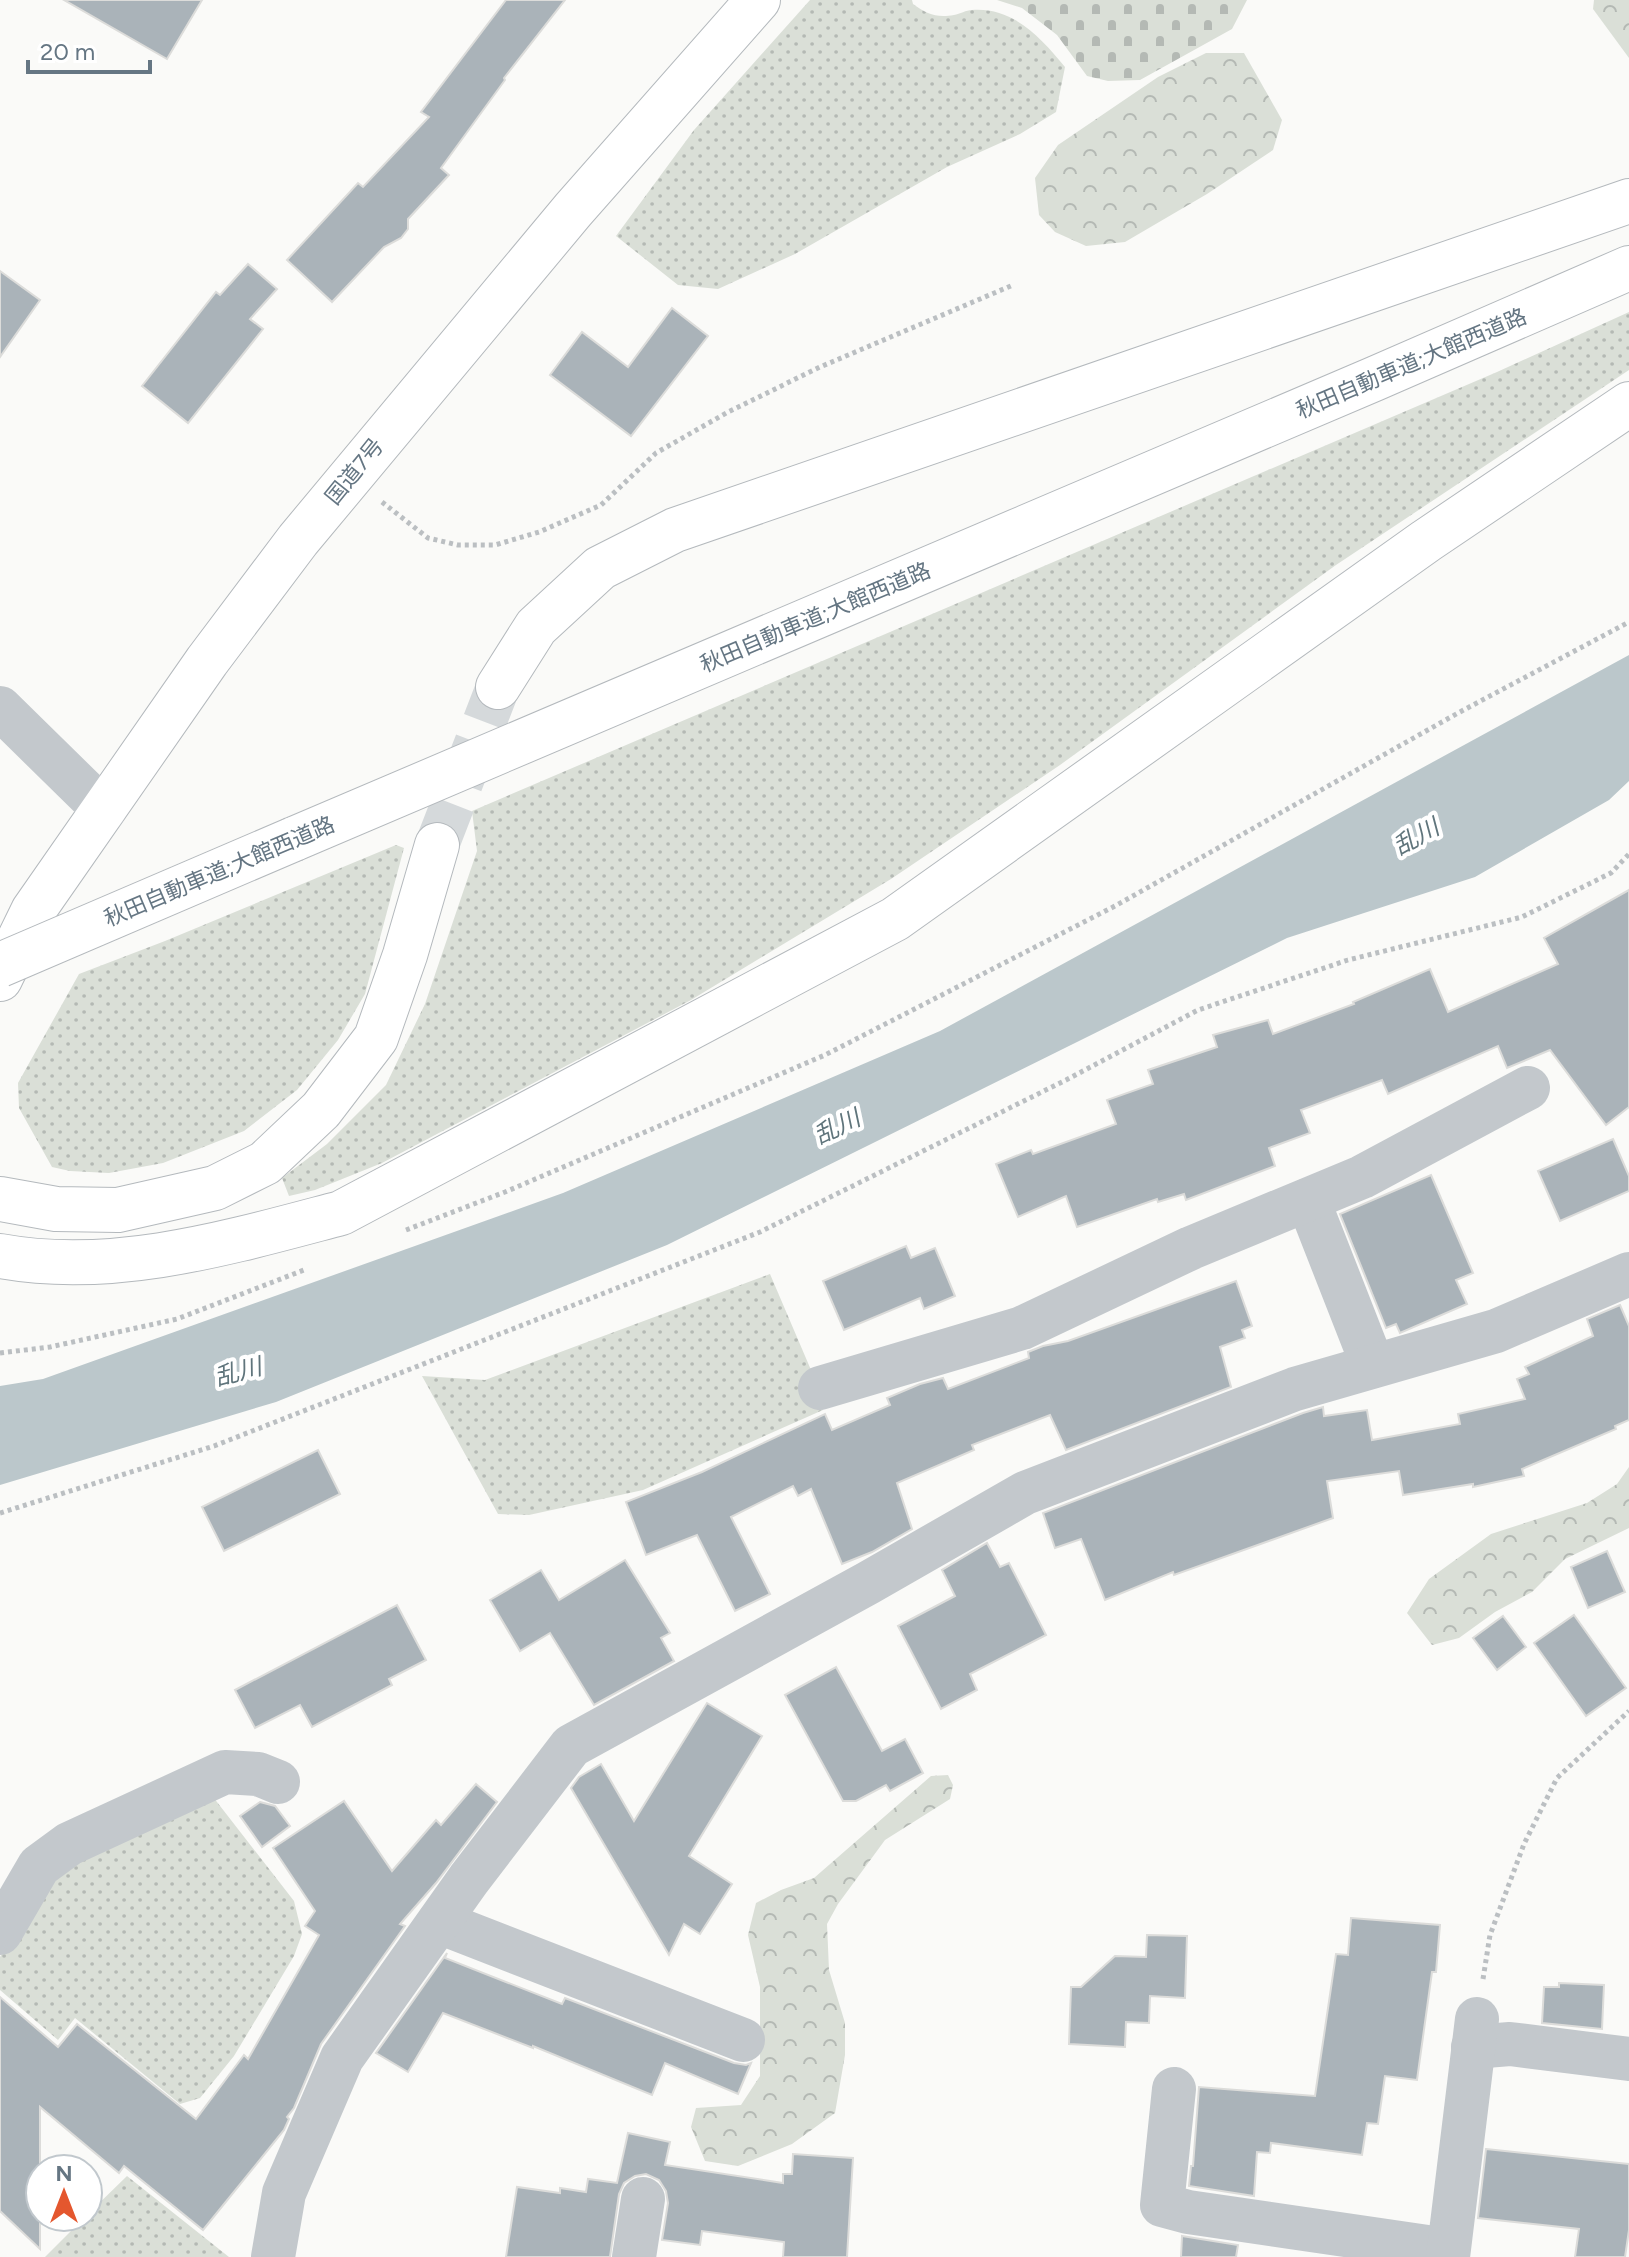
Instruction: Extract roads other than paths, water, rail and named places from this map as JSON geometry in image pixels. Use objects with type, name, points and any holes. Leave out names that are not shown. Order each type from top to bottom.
[{"type":"highway","name":"国道7号","points":[[0,979],[33,911],[207,661],[298,540],[573,210],[758,0]]},
{"type":"highway","points":[[498,687],[536,627],[600,568],[675,530],[1629,201]]},
{"type":"highway","name":"秋田自動車道;大館西道路","points":[[0,965],[1629,268]]},
{"type":"highway","points":[[0,1256],[99,1262],[175,1252],[341,1213],[895,919],[1426,541],[1629,404]]},
{"type":"highway","points":[[0,1199],[56,1209],[118,1210],[215,1188],[265,1163],[321,1110],[376,1038],[405,955],[437,845]]},
{"type":"street","points":[[0,708],[104,810]]},
{"type":"street","points":[[820,1388],[1022,1328],[1191,1248],[1362,1177],[1528,1088]]},
{"type":"street","points":[[1308,1200],[1373,1366]]},
{"type":"street","points":[[273,2257],[284,2193],[342,2058],[469,1879],[571,1746],[1025,1493],[1295,1389],[1496,1331],[1629,1274]]},
{"type":"street","points":[[0,1933],[39,1866],[69,1844],[225,1772],[258,1774],[278,1782]]},
{"type":"street","points":[[439,1922],[743,2040]]},
{"type":"street","points":[[1174,2089],[1162,2205],[1188,2212],[1448,2254],[1475,2033],[1510,2044],[1629,2059]]},
{"type":"street","points":[[634,2257],[643,2199]]},
{"type":"water","name":"乱川","points":[[1629,655],[1629,781],[1609,800],[1475,877],[1287,938],[667,1245],[276,1402],[0,1485],[0,1386],[43,1379],[563,1193],[940,1031]]},
{"type":"tunnel","points":[[437,845],[498,687]]}]
